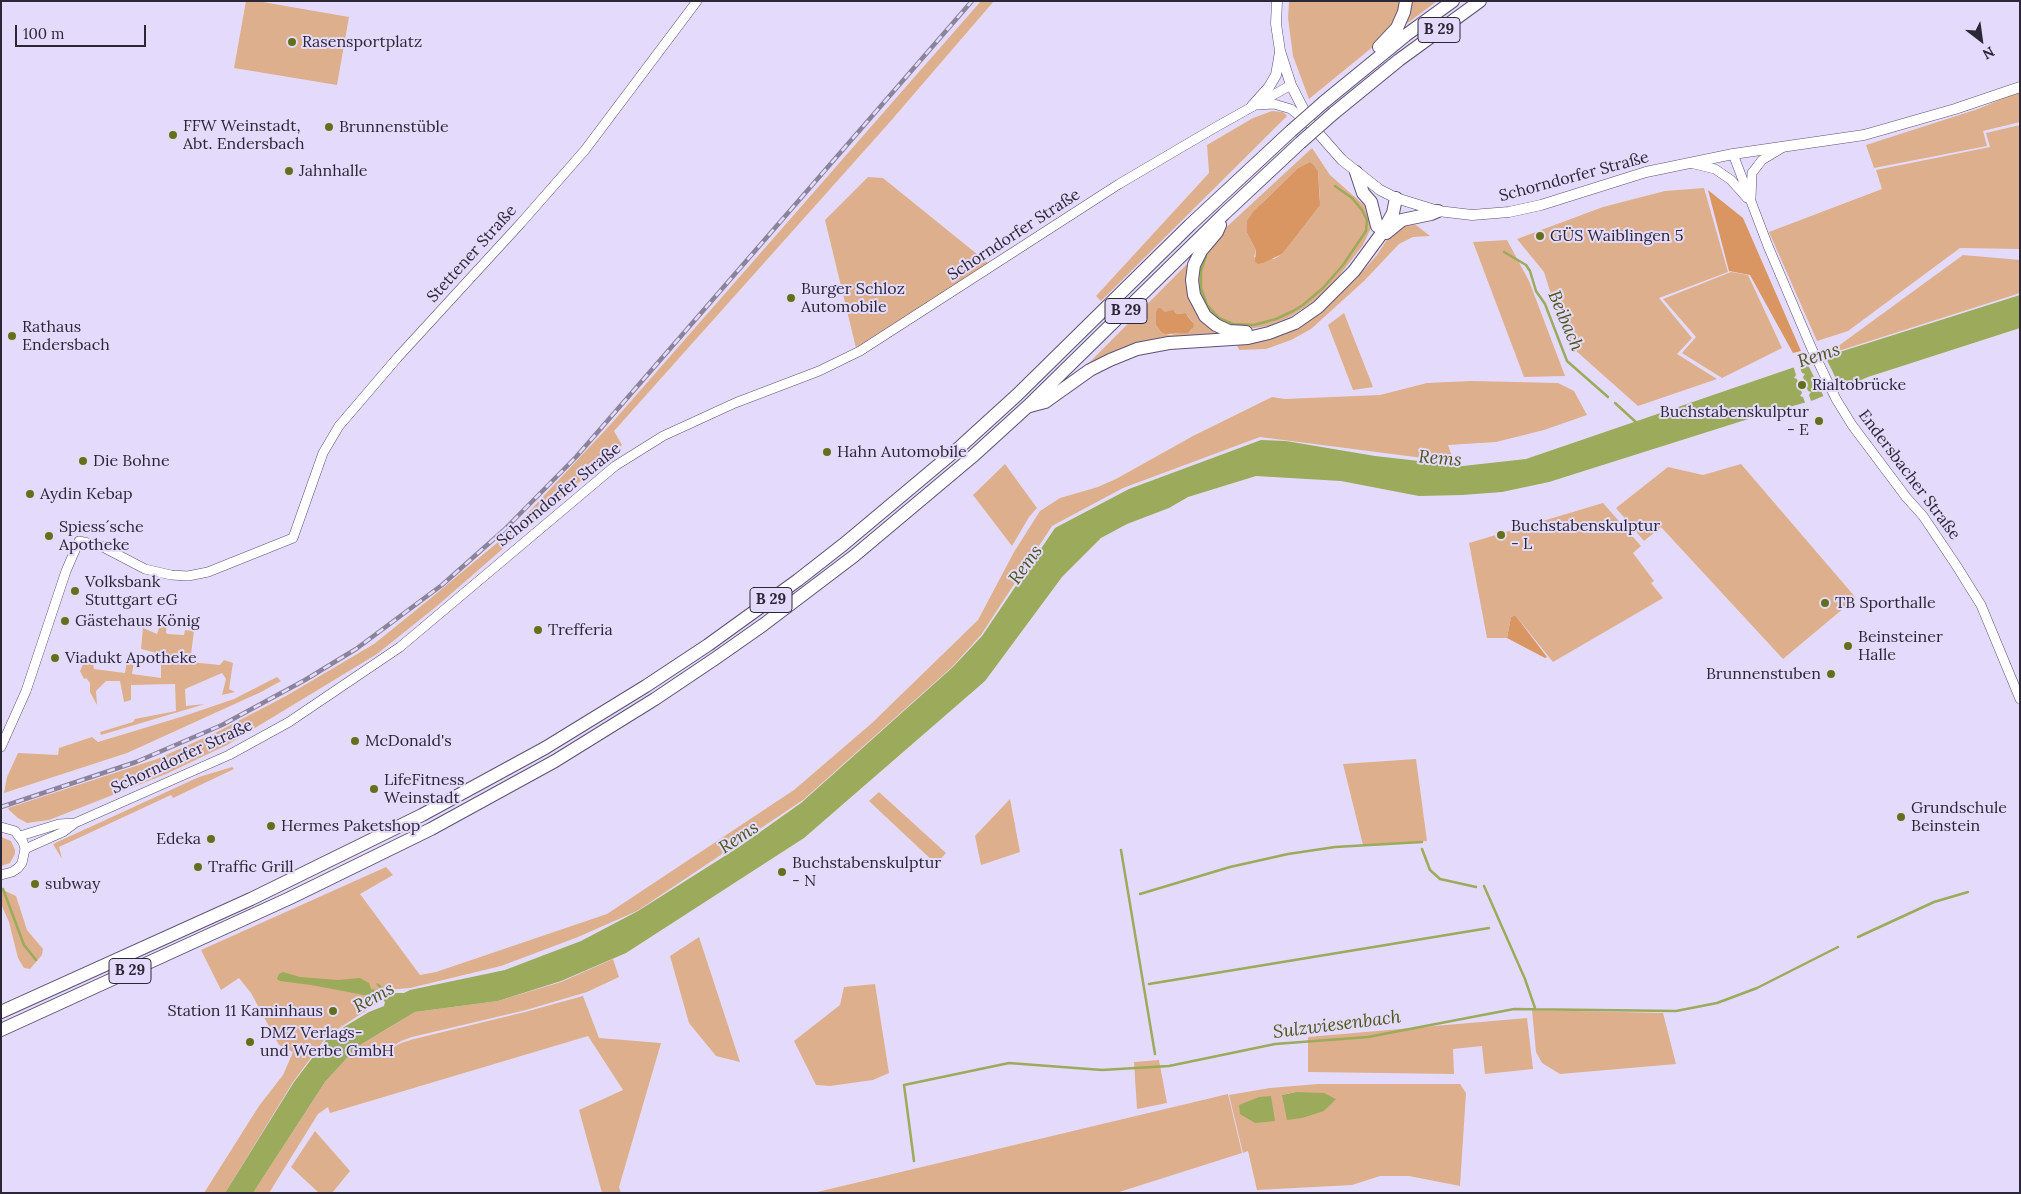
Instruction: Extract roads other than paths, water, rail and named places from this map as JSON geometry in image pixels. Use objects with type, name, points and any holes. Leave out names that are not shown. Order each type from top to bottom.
[{"type":"highway","points":[[1367,66],[1376,49],[1397,28],[1404,12],[1406,1]]},
{"type":"highway","name":"B 29","points":[[1,1012],[251,899],[422,815],[545,748],[669,670],[798,580],[892,505],[975,433],[1072,342],[1190,225],[1291,131],[1367,66],[1453,1]]},
{"type":"highway","name":"B 29","points":[[1,1030],[290,898],[431,829],[562,756],[662,694],[763,625],[854,556],[934,490],[1028,406],[1224,214],[1334,113],[1399,60],[1480,1]]},
{"type":"highway","points":[[1356,172],[1363,193],[1371,202],[1376,226]]},
{"type":"highway","points":[[1224,214],[1217,232],[1201,252],[1194,266],[1192,287],[1196,302],[1205,316],[1222,328],[1235,332],[1251,332],[1272,327],[1293,318],[1309,308],[1335,285],[1367,245],[1385,210],[1396,198]]},
{"type":"highway","points":[[1028,406],[1045,402],[1090,370],[1137,349],[1169,343],[1253,337],[1269,333],[1295,322],[1318,307],[1344,282],[1377,241],[1393,213],[1396,198]]},
{"type":"highway","points":[[1377,241],[1401,220],[1438,211]]},
{"type":"main road","points":[[1277,1],[1276,24],[1280,51],[1291,85]]},
{"type":"main road","points":[[1252,106],[1269,87],[1276,75],[1280,51]]},
{"type":"main road","name":"Schorndorfer Straße","points":[[1291,85],[1312,126],[1329,147],[1356,172],[1380,190],[1396,198],[1438,211],[1472,215],[1509,212],[1541,205],[1646,172],[1689,163],[1733,154],[1864,134],[1955,109],[2020,87]]},
{"type":"street","name":"Stettener Straße","points":[[1,747],[26,691],[66,571],[79,541],[101,546],[145,569],[161,574],[188,576],[208,572],[293,538],[323,453],[339,426],[398,357],[585,150],[697,1]]},
{"type":"street","name":"Schorndorfer Straße","points":[[25,849],[63,832],[75,823],[229,755],[289,722],[400,647],[615,466],[663,436],[735,403],[819,370],[860,351],[1119,184],[1291,85]]},
{"type":"street","points":[[1252,106],[1274,104],[1292,109],[1312,126]]},
{"type":"street","points":[[1751,203],[1752,173],[1762,160],[1785,146]]},
{"type":"street","name":"Endersbacher Straße","points":[[1733,154],[1751,203],[1811,347],[1836,399],[1852,425],[1906,497],[1923,516],[1981,605],[2020,700]]},
{"type":"street","points":[[1689,163],[1715,169],[1731,180],[1751,203]]},
{"type":"street","name":"Schorndorfer Straße","points":[[20,836],[59,824],[75,823]]},
{"type":"street","points":[[1,875],[18,868],[25,856],[25,849],[20,836],[15,831],[2,826]]},
{"type":"waterway","points":[[1206,256],[1201,271],[1201,288],[1207,305],[1219,318],[1233,324],[1254,325],[1276,319],[1293,311],[1323,288],[1343,265],[1366,231],[1367,220],[1362,210],[1352,198],[1335,186]]},
{"type":"waterway","name":"Beibach","points":[[1504,252],[1526,265],[1530,271],[1536,291],[1545,304],[1567,361],[1608,397]]},
{"type":"waterway","name":"Beibach","points":[[1615,403],[1638,424]]},
{"type":"waterway","points":[[1140,894],[1230,867],[1288,854],[1335,847],[1422,842]]},
{"type":"waterway","points":[[1422,849],[1430,870],[1440,879],[1476,887]]},
{"type":"waterway","points":[[1121,850],[1155,1054]]},
{"type":"waterway","points":[[1484,886],[1525,979],[1535,1008]]},
{"type":"waterway","points":[[3,889],[24,945],[36,960]]},
{"type":"waterway","name":"Sulzwiesenbach","points":[[1858,937],[1934,902],[1968,892]]},
{"type":"waterway","points":[[1149,984],[1489,928]]},
{"type":"waterway","name":"Sulzwiesenbach","points":[[914,1161],[904,1085],[1009,1063],[1102,1070],[1169,1066],[1275,1044],[1368,1037],[1514,1009],[1676,1011],[1717,1003],[1757,988],[1838,947]]},
{"type":"railway","points":[[1,807],[136,762],[222,725],[305,680],[356,649],[442,585],[504,530],[576,457],[972,1]]},
{"type":"place","name":"Rasensportplatz","points":[[292,42]]},
{"type":"place","name":"Brunnenstüble","points":[[329,127]]},
{"type":"place","name":"FFW Weinstadt, Abt. Endersbach","points":[[173,135]]},
{"type":"place","name":"Jahnhalle","points":[[289,171]]},
{"type":"place","name":"GÜS Waiblingen 5","points":[[1540,236]]},
{"type":"place","name":"Burger Schloz Automobile","points":[[791,298]]},
{"type":"place","name":"Rathaus Endersbach","points":[[12,336]]},
{"type":"place","name":"Rialtobrücke","points":[[1802,385]]},
{"type":"place","name":"Buchstabenskulptur - E","points":[[1819,421]]},
{"type":"place","name":"Hahn Automobile","points":[[827,452]]},
{"type":"place","name":"Die Bohne","points":[[83,461]]},
{"type":"place","name":"Aydin Kebap","points":[[30,494]]},
{"type":"place","name":"Buchstabenskulptur - L","points":[[1501,535]]},
{"type":"place","name":"Spiess´sche Apotheke","points":[[49,536]]},
{"type":"place","name":"Volksbank Stuttgart eG","points":[[75,591]]},
{"type":"place","name":"TB Sporthalle","points":[[1825,603]]},
{"type":"place","name":"Gästehaus König","points":[[65,621]]},
{"type":"place","name":"Trefferia","points":[[538,630]]},
{"type":"place","name":"Beinsteiner Halle","points":[[1848,646]]},
{"type":"place","name":"Viadukt Apotheke","points":[[55,658]]},
{"type":"place","name":"Brunnenstuben","points":[[1831,674]]},
{"type":"place","name":"McDonald's","points":[[355,741]]},
{"type":"place","name":"LifeFitness Weinstadt","points":[[374,789]]},
{"type":"place","name":"Grundschule Beinstein","points":[[1901,817]]},
{"type":"place","name":"Hermes Paketshop","points":[[271,826]]},
{"type":"place","name":"Edeka","points":[[211,839]]},
{"type":"place","name":"Traffic Grill","points":[[198,867]]},
{"type":"place","name":"Buchstabenskulptur - N","points":[[782,872]]},
{"type":"place","name":"subway","points":[[35,884]]},
{"type":"place","name":"Station 11 Kaminhaus","points":[[333,1011]]},
{"type":"place","name":"DMZ Verlags- und Werbe GmbH","points":[[250,1042]]},
{"type":"water label","name":"Rems","points":[[1819,356]]},
{"type":"water label","name":"Rems","points":[[1440,459]]},
{"type":"water label","name":"Rems","points":[[1026,565]]},
{"type":"water label","name":"Rems","points":[[739,838]]},
{"type":"water label","name":"Rems","points":[[374,998]]}]
